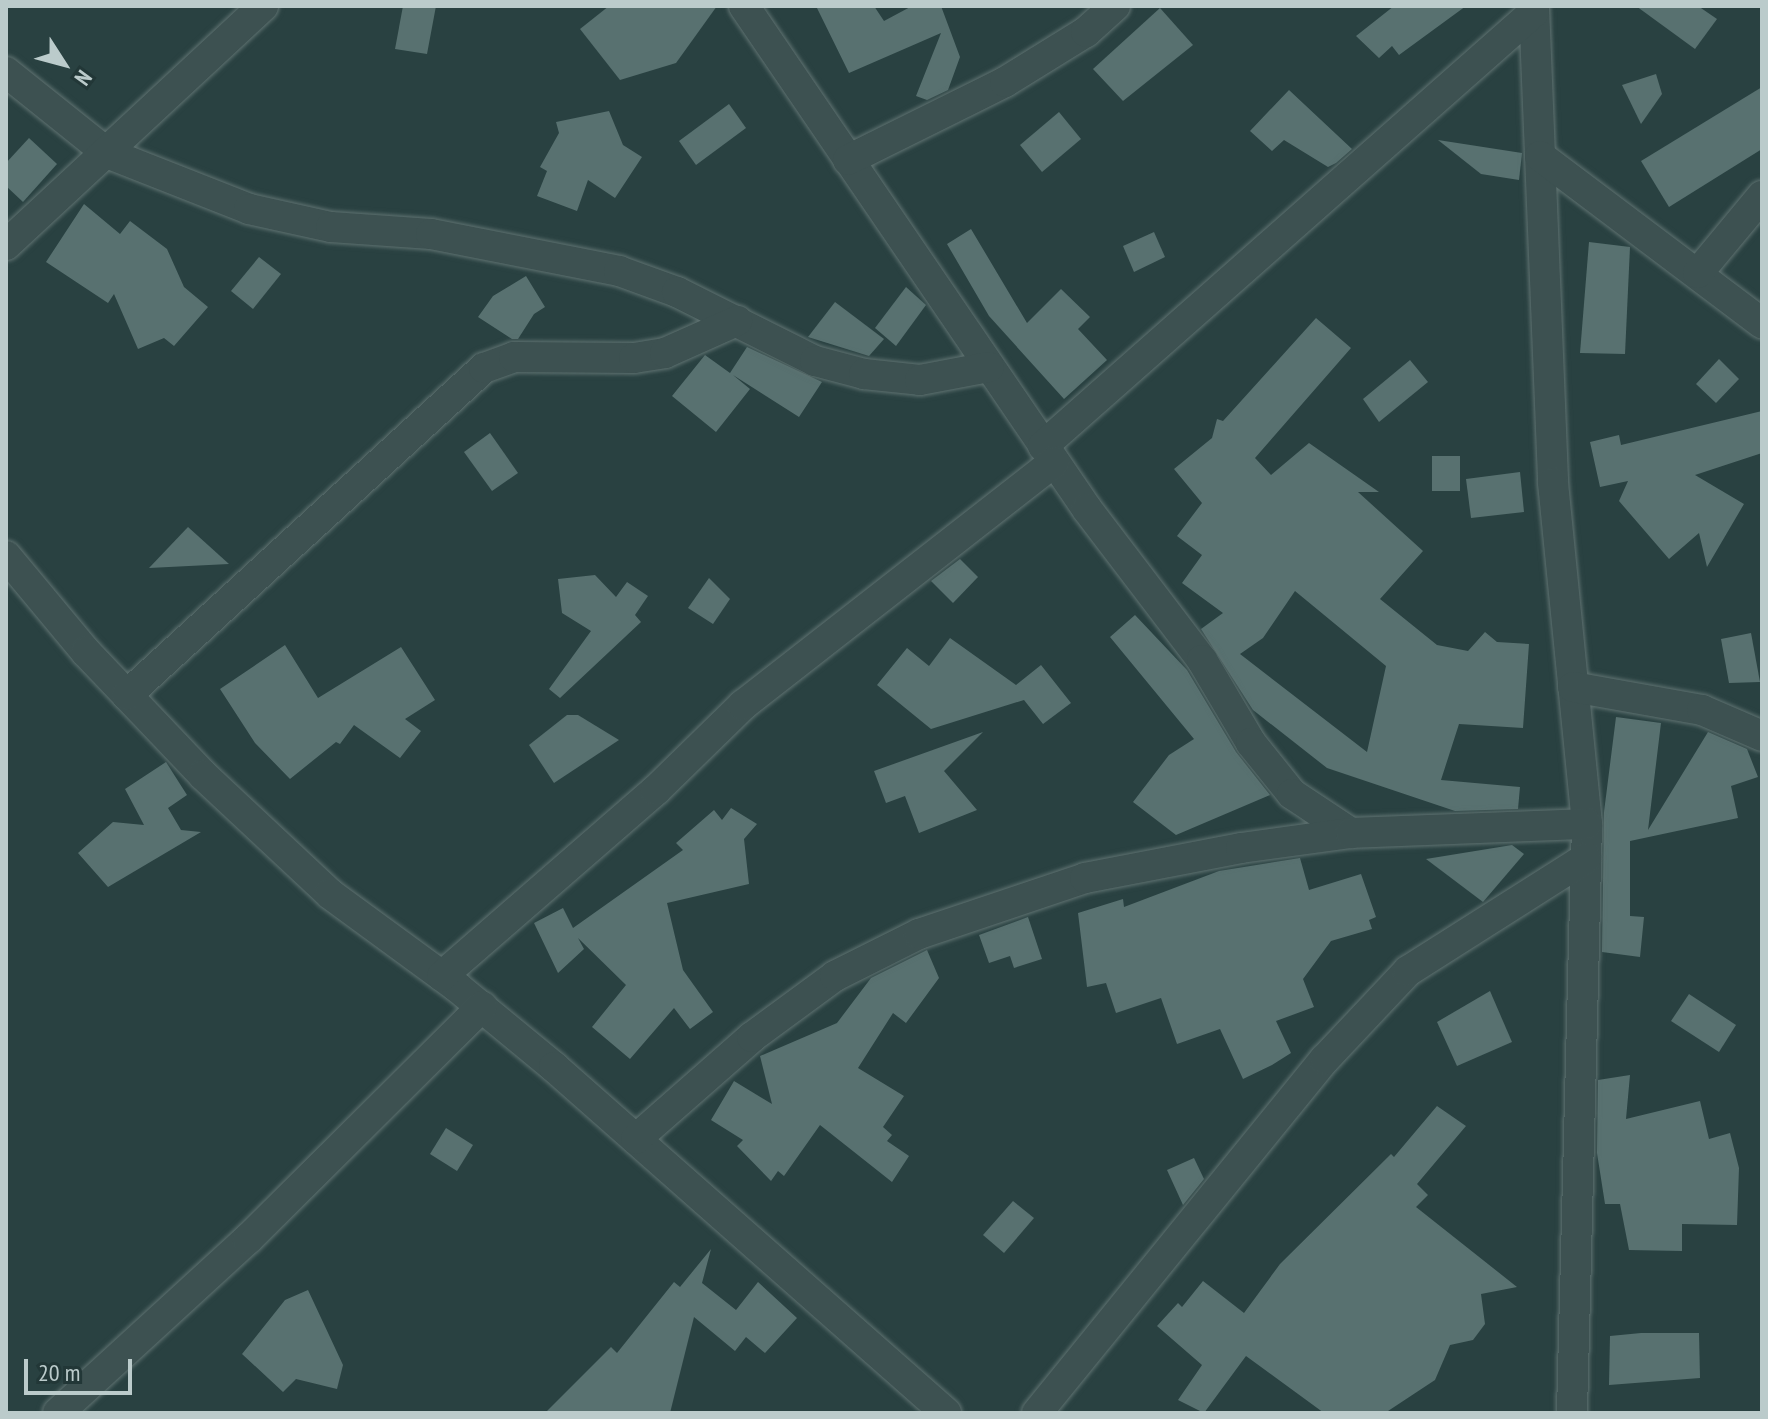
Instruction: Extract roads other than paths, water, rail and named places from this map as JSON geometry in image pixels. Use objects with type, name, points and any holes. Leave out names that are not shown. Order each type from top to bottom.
[{"type":"street","points":[[6,245],[263,6]]},
{"type":"street","points":[[744,6],[1049,454],[1202,660],[1268,763],[1292,794],[1351,833]]},
{"type":"street","points":[[848,160],[1005,82],[1086,32],[1115,6]]},
{"type":"street","points":[[1534,9],[1553,483],[1587,824],[1572,1413]]},
{"type":"street","points":[[442,976],[656,790],[743,705],[1049,454],[1534,9]]},
{"type":"street","points":[[6,72],[49,112],[107,153],[249,209],[331,227],[431,234],[619,271],[737,321],[815,361],[864,374],[920,380],[989,367]]},
{"type":"street","points":[[1540,156],[1762,323]]},
{"type":"street","points":[[1698,273],[1762,196]]},
{"type":"street","points":[[127,695],[315,518],[484,368],[514,357],[634,358],[665,353],[737,321]]},
{"type":"street","points":[[6,556],[127,695],[203,775],[330,894],[482,1007],[946,1413]]},
{"type":"street","points":[[1573,687],[1702,710],[1762,736]]},
{"type":"street","points":[[636,1139],[752,1037],[835,976],[919,934],[1085,878],[1241,848],[1351,833],[1587,824]]},
{"type":"street","points":[[1037,1413],[1325,1059],[1408,971],[1586,858]]},
{"type":"street","points":[[58,1413],[260,1228],[482,1007]]}]
